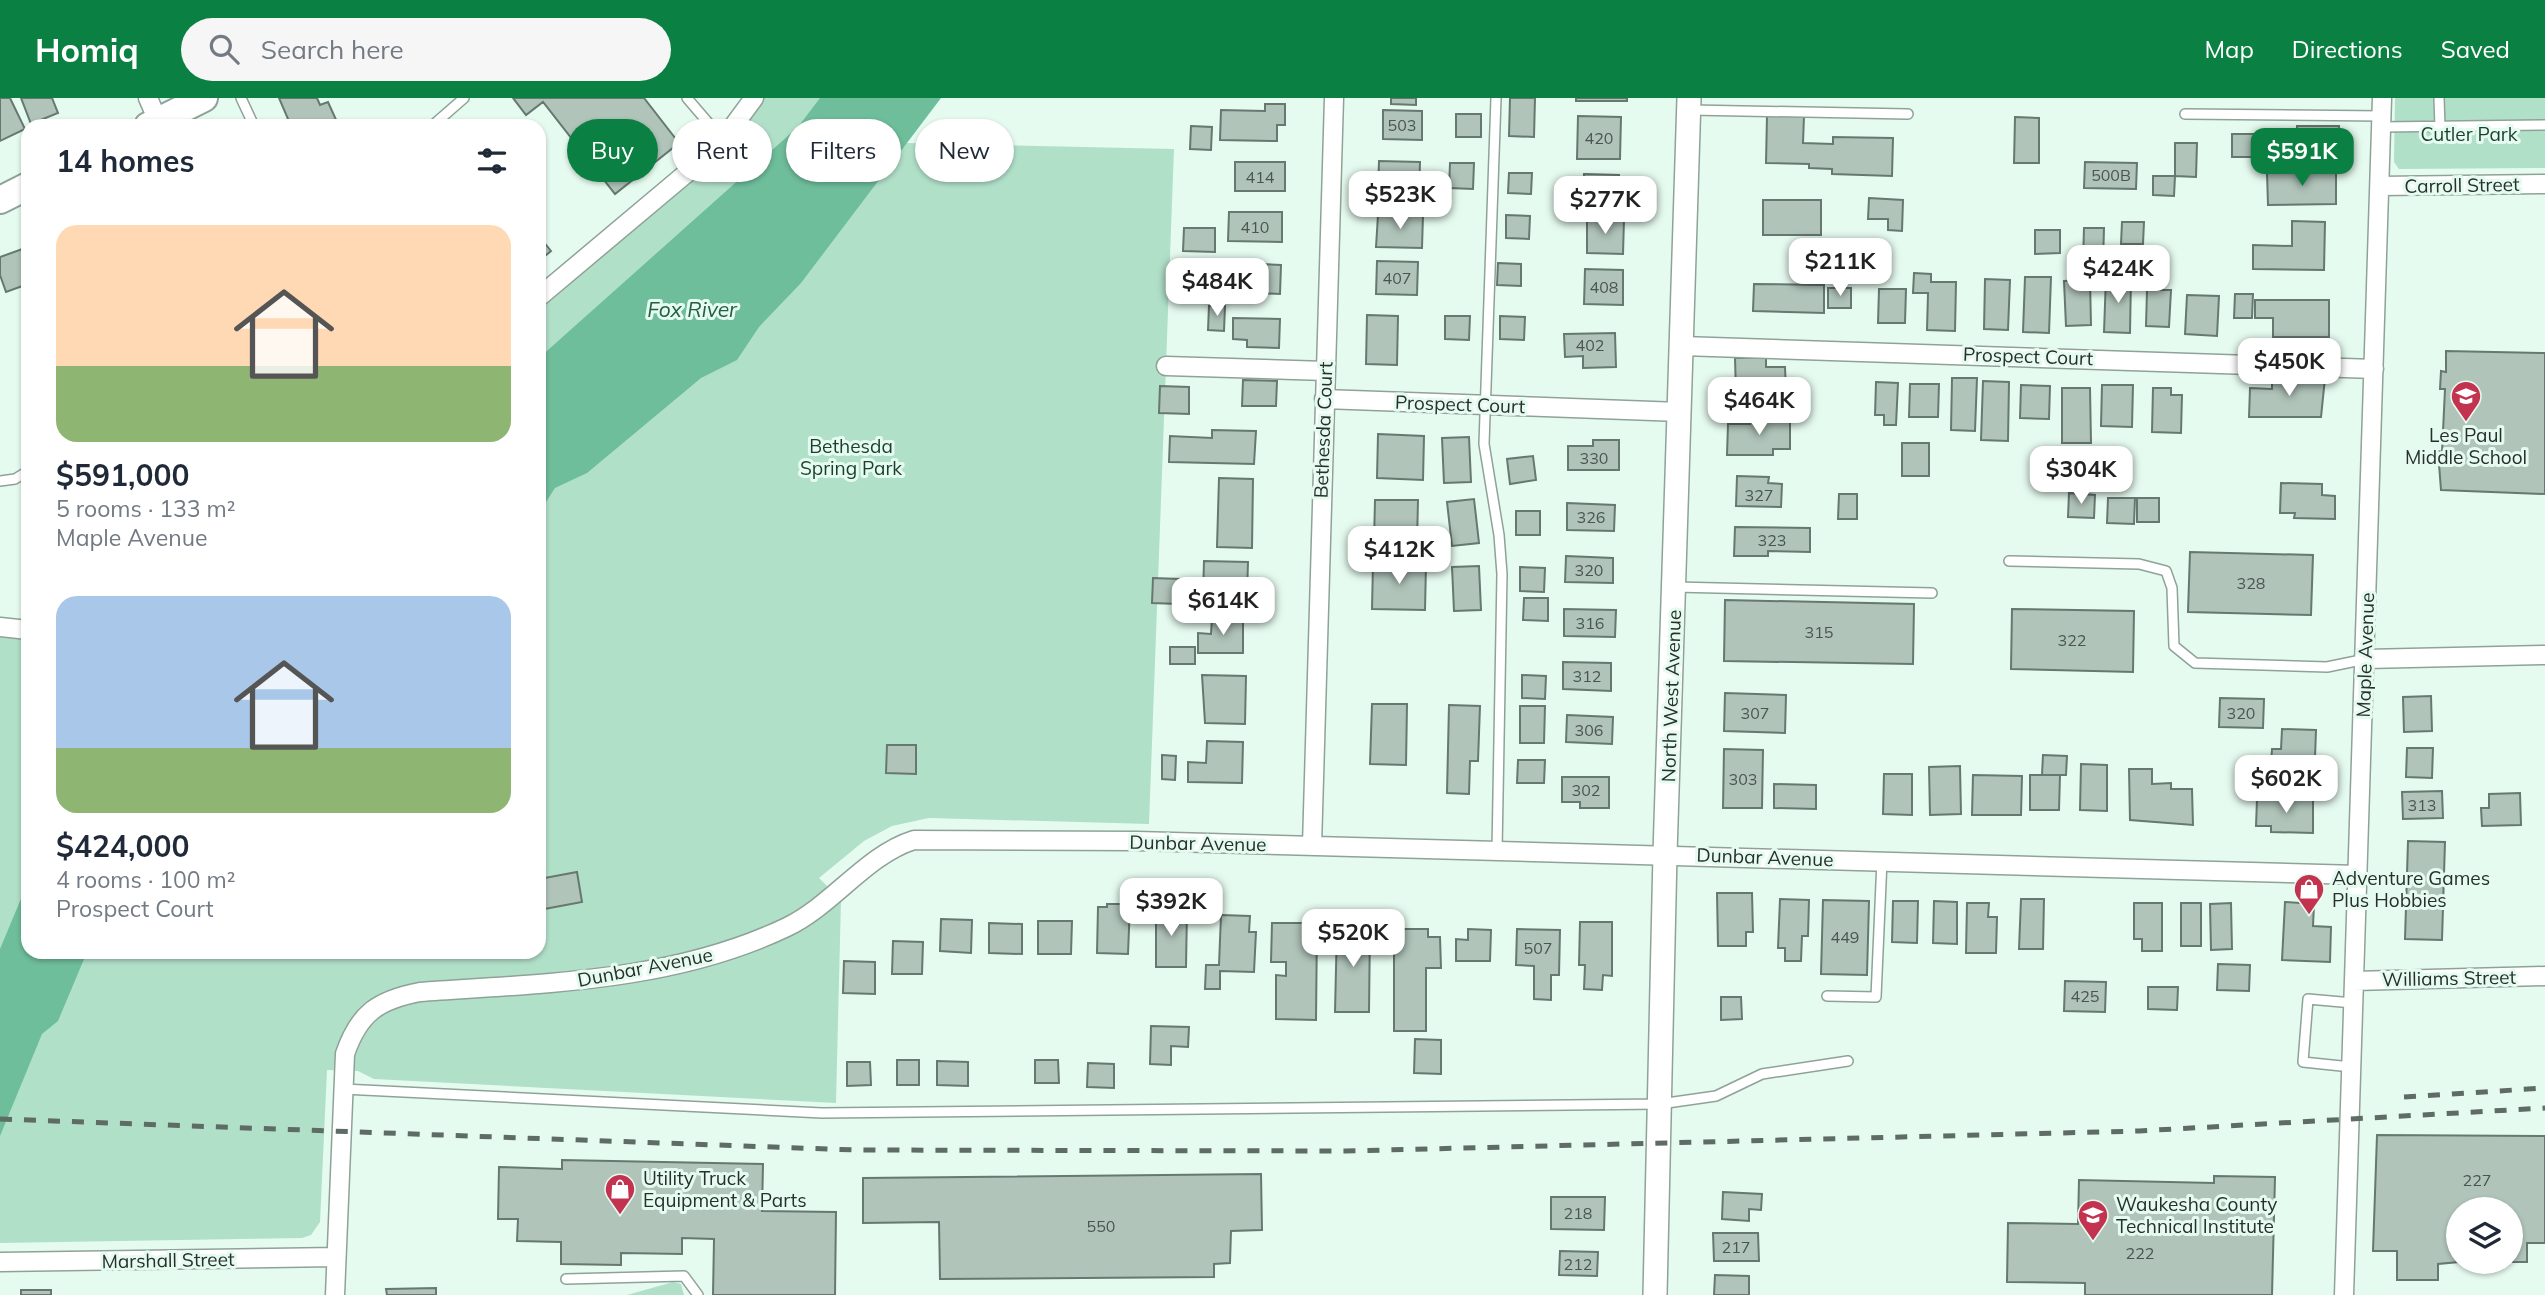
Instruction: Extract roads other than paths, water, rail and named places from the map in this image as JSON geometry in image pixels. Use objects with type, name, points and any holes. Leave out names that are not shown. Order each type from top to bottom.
[{"type":"main road","points":[[151,115],[204,98]]},
{"type":"main road","points":[[0,200],[21,190]]},
{"type":"street","points":[[738,119],[754,98]]},
{"type":"street","name":"Bethesda Court","points":[[1312,846],[1334,98]]},
{"type":"street","name":"North West Avenue","points":[[1655,1295],[1665,854],[1689,104]]},
{"type":"street","name":"Maple Avenue","points":[[2344,1295],[2382,114]]},
{"type":"street","points":[[546,291],[674,182]]},
{"type":"street","name":"Carroll Street","points":[[2380,186],[2545,184]]},
{"type":"street","name":"Prospect Court","points":[[1682,346],[2374,369]]},
{"type":"street","points":[[1166,366],[1326,372]]},
{"type":"street","name":"Prospect Court","points":[[1324,399],[1680,412]]},
{"type":"street","points":[[0,627],[21,629]]},
{"type":"street","points":[[2365,659],[2545,655]]},
{"type":"street","name":"Dunbar Avenue","points":[[335,1295],[345,1054],[352,1033],[363,1018],[379,1004],[397,996],[420,992],[566,982],[688,963],[735,949],[791,925],[824,904],[898,845],[914,840],[1665,854],[2358,875]]},
{"type":"street","name":"Williams Street","points":[[2354,981],[2545,976]]},
{"type":"street","name":"Marshall Street","points":[[0,1262],[336,1257]]},
{"type":"lane","points":[[241,98],[251,119]]},
{"type":"lane","points":[[440,119],[464,98]]},
{"type":"lane","points":[[687,98],[705,119]]},
{"type":"lane","points":[[1496,98],[1484,443],[1499,535],[1502,574],[1497,851]]},
{"type":"lane","points":[[2439,98],[2440,127]]},
{"type":"lane","points":[[1689,104],[1908,114]]},
{"type":"lane","points":[[2185,114],[2382,114],[2440,127],[2545,125]]},
{"type":"lane","points":[[0,481],[21,476]]},
{"type":"lane","points":[[2009,561],[2139,564],[2166,571],[2172,588],[2174,646],[2195,663],[2327,667],[2365,659]]},
{"type":"lane","points":[[1675,587],[1931,593]]},
{"type":"lane","points":[[1827,996],[1877,997],[1882,860]]},
{"type":"lane","points":[[2351,1066],[2303,1062],[2308,999],[2353,1003]]},
{"type":"lane","points":[[343,1088],[821,1113],[1660,1104],[1716,1096],[1762,1074],[1848,1061]]},
{"type":"lane","points":[[566,1279],[684,1276],[698,1295]]},
{"type":"water","name":"Fox River","points":[[820,98],[941,98],[925,119],[915,119],[915,132],[901,151],[901,119],[804,119]]},
{"type":"water","name":"Fox River","points":[[786,138],[786,182],[877,182],[801,283],[759,327],[737,360],[701,378],[587,473],[555,488],[546,502],[546,352],[736,182],[772,182],[772,150]]},
{"type":"water","points":[[21,899],[21,959],[84,959],[58,1021],[42,1034],[0,1136],[0,949]]},
{"type":"railway","points":[[2404,1097],[2545,1088]]},
{"type":"railway","points":[[0,1119],[855,1150],[1346,1151],[2139,1131],[2545,1108]]},
{"type":"place","name":"Les Paul Middle School","points":[[2466,423]]},
{"type":"place","name":"Adventure Games Plus Hobbies","points":[[2309,916]]},
{"type":"place","name":"Utility Truck Equipment & Parts","points":[[620,1216]]},
{"type":"place","name":"Waukesha County Technical Institute","points":[[2093,1242]]},
{"type":"park label","name":"Cutler Park","points":[[2469,134]]},
{"type":"park label","name":"Bethesda Spring Park","points":[[851,457]]}]
